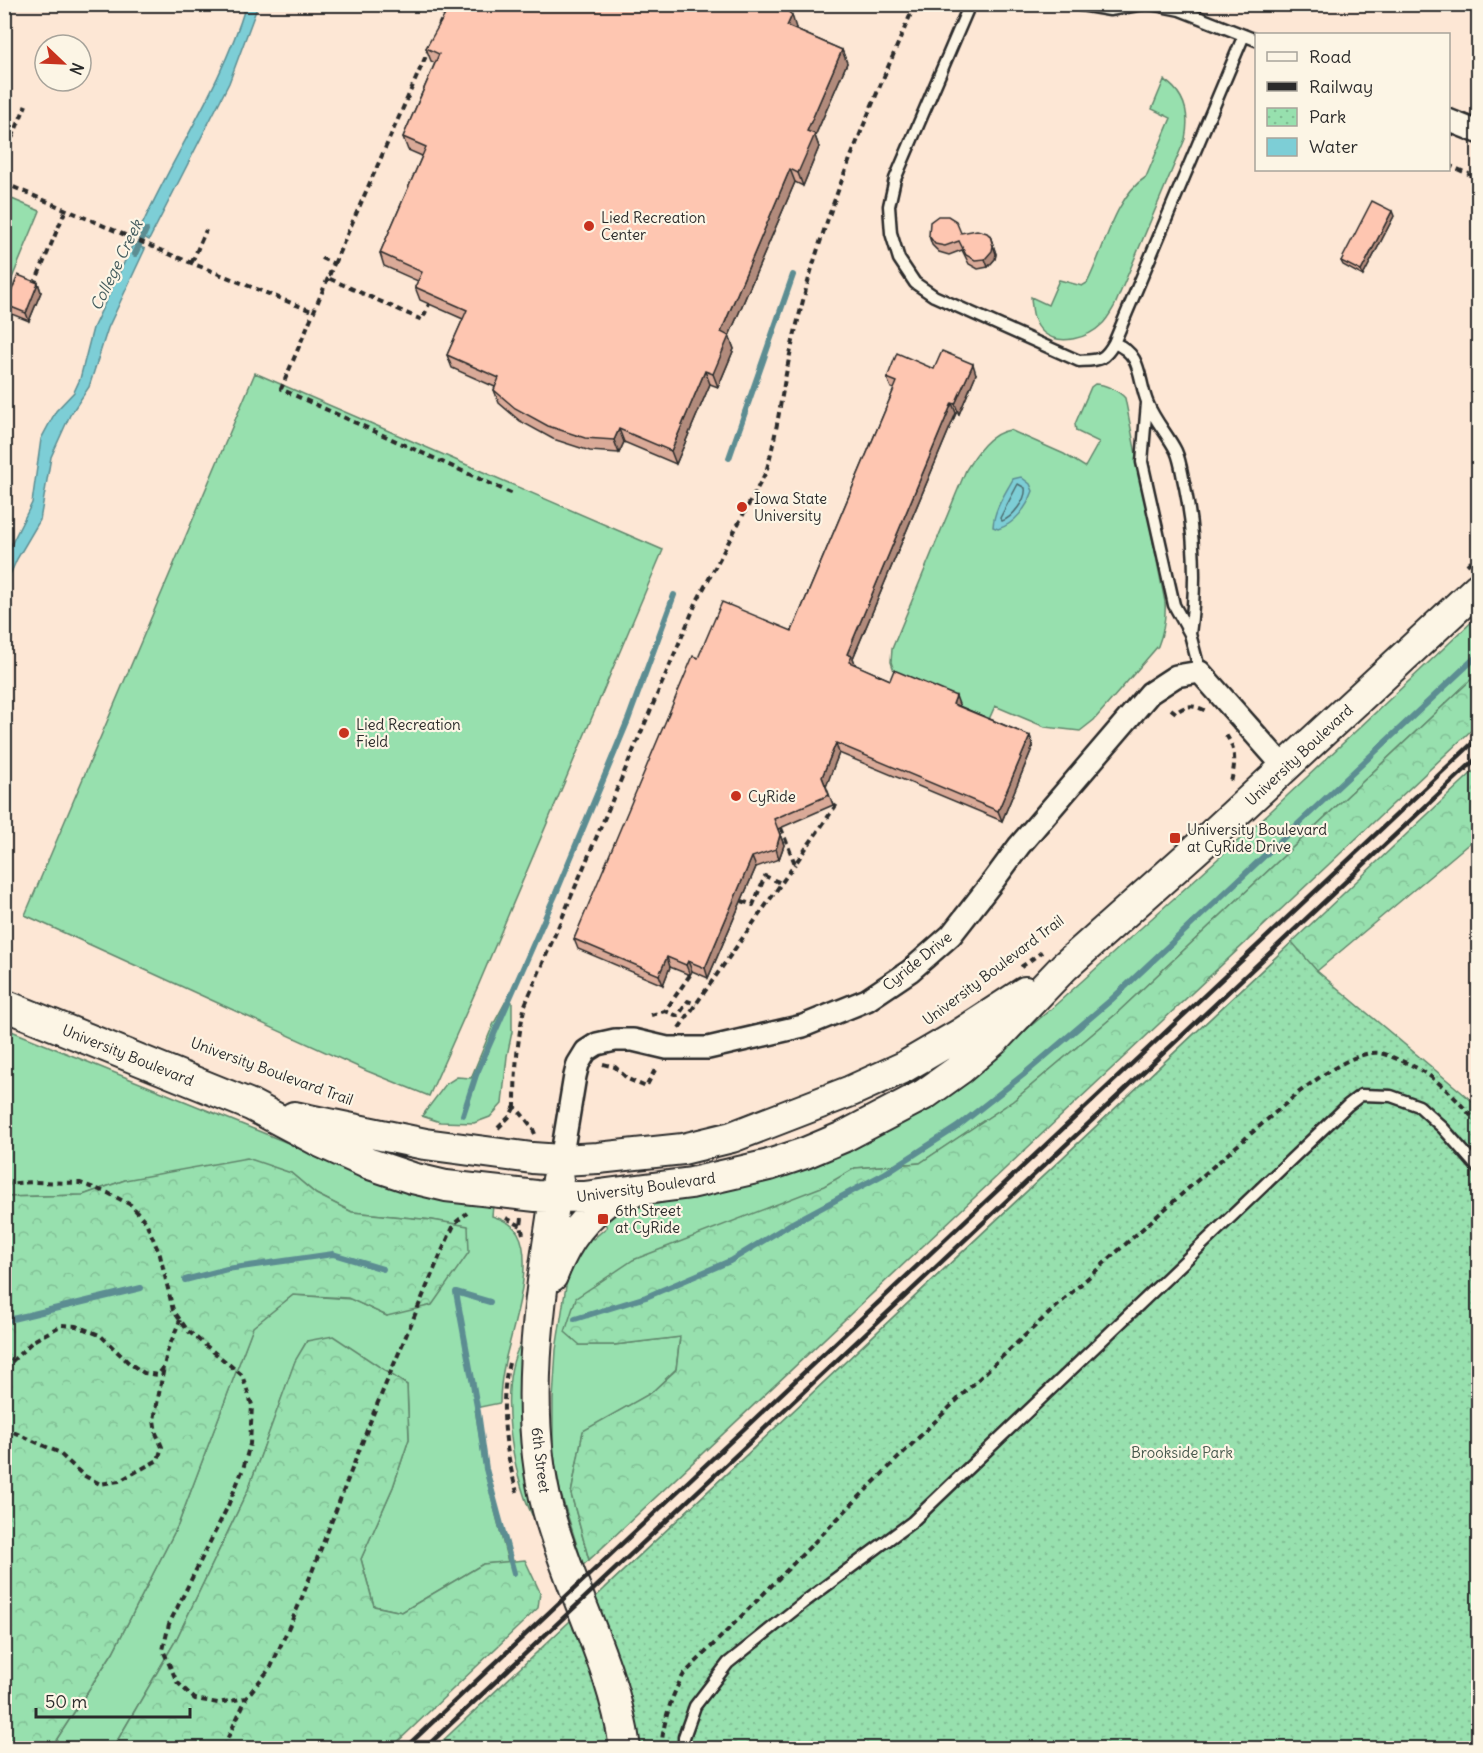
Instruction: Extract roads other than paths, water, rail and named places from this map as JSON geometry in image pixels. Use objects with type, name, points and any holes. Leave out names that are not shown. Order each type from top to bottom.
[{"type":"main road","name":"University Boulevard","points":[[251,1105],[303,1119],[425,1144],[561,1160],[682,1149],[732,1137],[851,1091],[904,1067],[958,1035],[1055,958],[1286,768],[1479,588]]},
{"type":"main road","name":"University Boulevard","points":[[4,1005],[251,1105],[358,1159],[412,1178],[446,1186],[556,1197],[584,1197],[691,1183],[769,1165],[824,1145],[882,1117],[925,1094],[960,1069],[1004,1031],[1055,958]]},
{"type":"main road","name":"6th Street","points":[[561,1160],[537,1346],[535,1403],[538,1459],[547,1507],[561,1554],[607,1672],[622,1721],[625,1749]]},
{"type":"main road","points":[[542,1303],[560,1256],[575,1232],[590,1214],[618,1193]]},
{"type":"street","points":[[1450,120],[1479,132]]},
{"type":"street","points":[[1200,672],[1286,768]]},
{"type":"street","name":"Cyride Drive","points":[[561,1160],[575,1076],[578,1064],[586,1051],[597,1044],[615,1040],[633,1040],[667,1048],[708,1048],[803,1026],[867,1000],[910,971],[951,935],[1019,846],[1150,693],[1176,676],[1200,672]]},
{"type":"lane","points":[[970,4],[895,179],[889,206],[891,233],[899,259],[915,283],[934,296],[1079,361],[1101,359],[1114,343],[1244,35]]},
{"type":"lane","points":[[1075,4],[1110,10],[1143,4]]},
{"type":"lane","points":[[1150,4],[1180,10],[1255,39]]},
{"type":"lane","points":[[1114,343],[1124,347],[1134,358],[1140,373],[1147,403],[1142,462],[1174,605],[1190,634],[1200,672]]},
{"type":"lane","points":[[1147,403],[1178,453],[1191,518],[1195,559],[1195,602],[1190,634]]},
{"type":"lane","points":[[684,1749],[684,1737],[695,1706],[728,1663],[803,1603],[912,1522],[1361,1095],[1391,1096],[1419,1107],[1443,1128],[1479,1168]]},
{"type":"water","points":[[246,5],[258,5],[229,83],[149,240],[138,234],[224,64]]},
{"type":"water","points":[[133,244],[145,249],[108,328],[89,387],[70,415],[51,457],[40,520],[17,559],[5,586],[5,557],[32,503],[41,439],[56,411],[74,392],[80,379],[93,328]]},
{"type":"water","points":[[1021,477],[1030,484],[1033,491],[1027,503],[1010,523],[998,529],[993,527],[995,514],[1003,496],[1013,479]]},
{"type":"waterway","name":"College Creek","points":[[135,254],[146,230]]},
{"type":"waterway","points":[[729,458],[793,275]]},
{"type":"waterway","points":[[463,1115],[476,1075],[556,893],[628,720],[674,595]]},
{"type":"waterway","points":[[575,1319],[646,1297],[730,1261],[789,1225],[884,1174],[957,1127],[1023,1075],[1111,1000],[1478,655]]},
{"type":"waterway","points":[[185,1280],[227,1269],[333,1254],[383,1269]]},
{"type":"waterway","points":[[4,1321],[141,1288]]},
{"type":"waterway","points":[[490,1302],[456,1292],[486,1469],[514,1573]]},
{"type":"railway","points":[[405,1748],[1478,738]]},
{"type":"railway","points":[[425,1748],[1478,757]]},
{"type":"place","name":"Lied Recreation Center","points":[[589,226]]},
{"type":"place","name":"Iowa State University","points":[[742,507]]},
{"type":"place","name":"Lied Recreation Field","points":[[344,733]]},
{"type":"place","name":"CyRide","points":[[736,796]]},
{"type":"place","name":"University Boulevard at CyRide Drive","points":[[1175,838]]},
{"type":"place","name":"6th Street at CyRide","points":[[603,1219]]},
{"type":"park label","name":"Brookside Park","points":[[1182,1452]]}]
